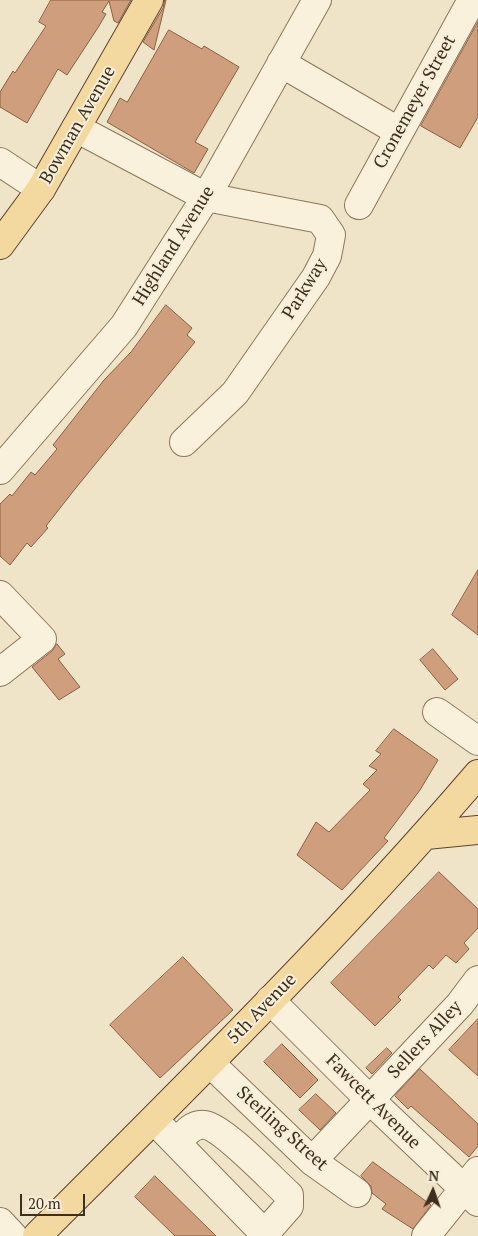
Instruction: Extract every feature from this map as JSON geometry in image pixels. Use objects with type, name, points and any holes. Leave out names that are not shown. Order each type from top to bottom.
[{"type":"main road","name":"Bowman Avenue","points":[[0,245],[41,189],[149,0]]},
{"type":"main road","name":"5th Avenue","points":[[37,1236],[210,1063],[426,835],[478,774]]},
{"type":"main road","points":[[426,835],[478,830]]},
{"type":"street","name":"Highland Avenue","points":[[0,470],[124,326],[206,197],[317,0]]},
{"type":"street","name":"Cronemeyer Street","points":[[359,205],[398,131],[472,0]]},
{"type":"street","points":[[282,64],[398,131]]},
{"type":"street","name":"Parkway","points":[[76,128],[206,197],[320,219],[331,235],[328,256],[316,277],[235,393],[184,442]]},
{"type":"street","points":[[0,162],[41,189]]},
{"type":"street","points":[[0,595],[42,639],[0,672]]},
{"type":"street","points":[[436,712],[478,741]]},
{"type":"street","name":"Sellers Alley","points":[[312,1161],[460,1004],[478,980]]},
{"type":"street","name":"Fawcett Avenue","points":[[270,1000],[370,1100],[473,1188]]},
{"type":"street","name":"Sterling Street","points":[[210,1063],[312,1161],[357,1192]]},
{"type":"street","points":[[154,1120],[177,1143]]},
{"type":"street","points":[[426,1236],[473,1188]]},
{"type":"street","points":[[0,1222],[13,1236]]},
{"type":"building","points":[[51,0],[131,0],[118,23],[114,21],[109,1],[102,12],[106,14],[67,75],[58,69],[27,123],[0,107],[0,92],[46,26],[39,22]]},
{"type":"building","points":[[165,0],[154,50],[143,42],[163,8]]},
{"type":"building","points":[[478,22],[478,117],[460,148],[421,126]]},
{"type":"building","points":[[169,30],[202,49],[204,46],[239,67],[195,142],[208,149],[194,173],[107,122],[120,98],[127,102]]},
{"type":"building","points":[[166,305],[192,328],[187,335],[195,342],[75,489],[46,526],[48,528],[31,547],[27,543],[10,565],[0,556],[0,504],[10,494],[12,496],[31,472],[35,475],[57,449],[53,445],[104,380],[131,352]]},
{"type":"building","points":[[478,570],[478,635],[452,615]]},
{"type":"building","points":[[57,644],[65,654],[58,659],[80,687],[59,700],[32,667],[52,651]]},
{"type":"building","points":[[433,649],[458,679],[445,690],[420,660]]},
{"type":"building","points":[[394,729],[438,760],[420,790],[384,838],[388,841],[342,890],[297,855],[316,822],[329,832],[370,790],[363,784],[377,770],[369,766],[381,754],[376,751]]},
{"type":"building","points":[[439,872],[478,909],[478,928],[464,943],[469,949],[456,963],[446,955],[433,969],[429,965],[398,997],[401,1000],[375,1026],[331,983]]},
{"type":"building","points":[[183,957],[233,1010],[160,1078],[110,1025]]},
{"type":"building","points":[[478,1019],[478,1076],[449,1050]]},
{"type":"building","points":[[282,1044],[318,1080],[300,1098],[264,1062]]},
{"type":"building","points":[[387,1048],[392,1053],[372,1074],[366,1068]]},
{"type":"building","points":[[420,1069],[478,1124],[478,1146],[469,1157],[411,1106],[408,1109],[395,1096]]},
{"type":"building","points":[[316,1094],[336,1113],[320,1130],[299,1110]]},
{"type":"building","points":[[373,1162],[431,1205],[413,1229],[382,1209],[386,1204],[372,1193],[371,1186],[361,1176]]},
{"type":"building","points":[[155,1176],[216,1236],[175,1236],[135,1197]]}]
